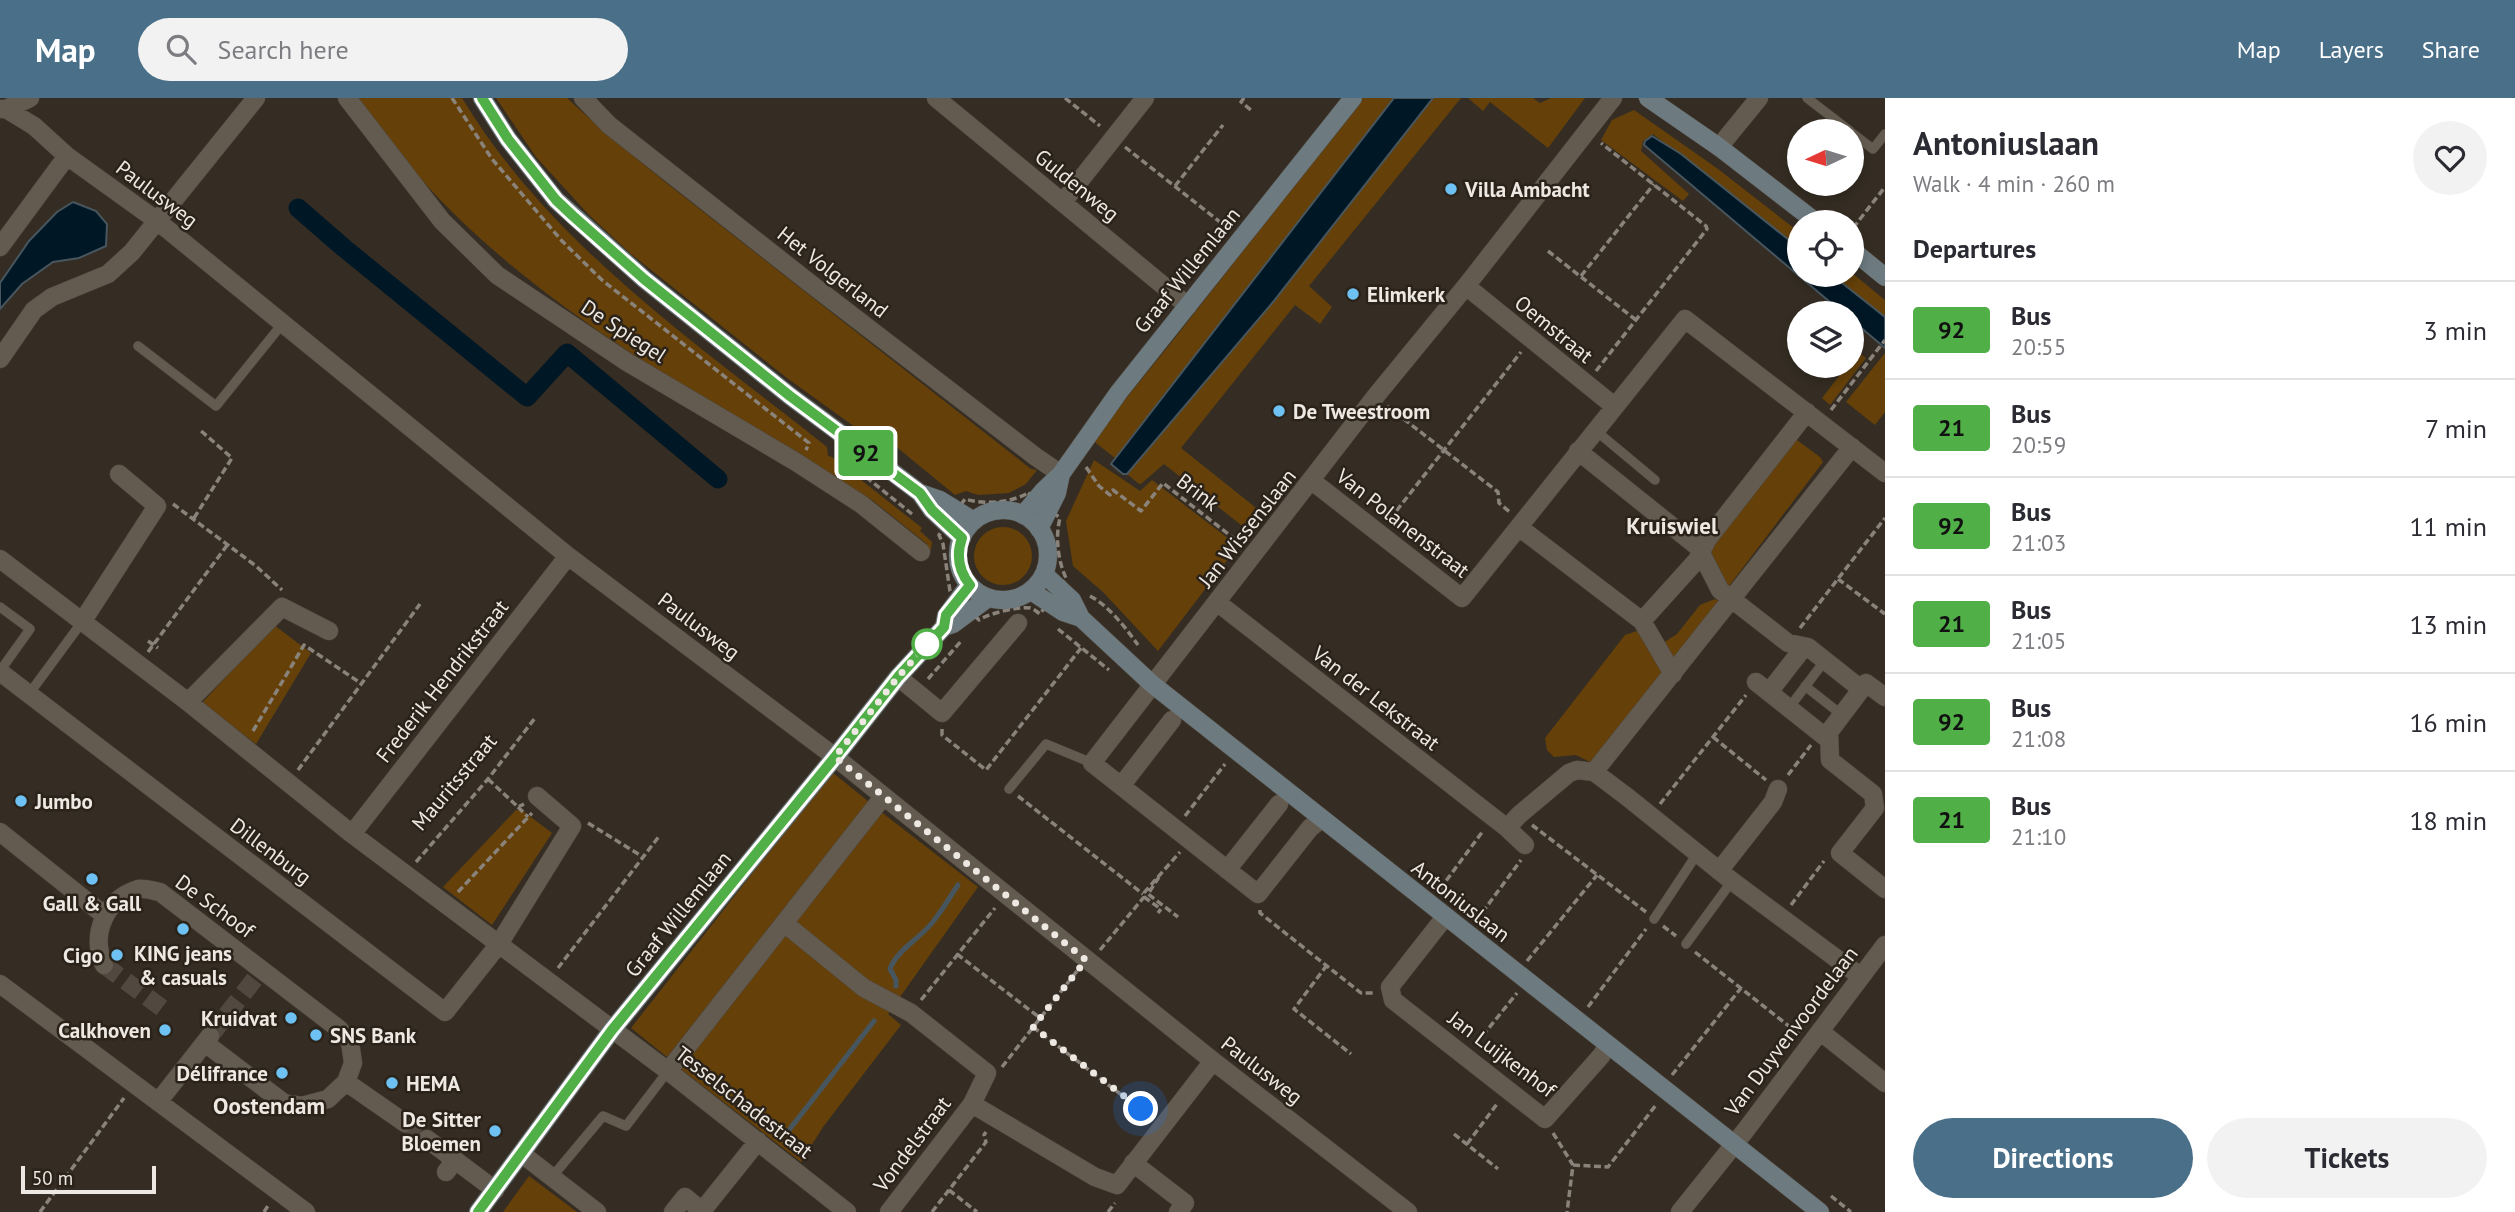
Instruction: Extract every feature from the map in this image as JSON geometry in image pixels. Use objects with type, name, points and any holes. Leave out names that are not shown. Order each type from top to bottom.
[{"type":"main road","points":[[482,98],[508,139],[556,200],[644,279],[769,380],[920,493],[940,500],[962,538]]},
{"type":"main road","name":"Graaf Willemlaan","points":[[1039,529],[1042,505],[1075,451],[1353,98]]},
{"type":"main road","points":[[1648,98],[1719,147],[1800,210]]},
{"type":"main road","points":[[1864,260],[1885,277]]},
{"type":"main road","name":"Graaf Willemlaan","points":[[1023,515],[1042,505]]},
{"type":"main road","points":[[998,511],[1023,515],[1039,529],[1047,546],[1044,574],[1031,591],[1011,599],[988,598],[970,585],[962,573],[958,559],[962,538],[974,521],[998,511]]},
{"type":"main road","points":[[951,517],[974,521]]},
{"type":"main road","name":"Antoniuslaan","points":[[1044,574],[1054,596],[1152,684],[1320,820],[1820,1212]]},
{"type":"main road","name":"Graaf Willemlaan","points":[[970,585],[970,615]]},
{"type":"main road","name":"Antoniuslaan","points":[[1031,591],[1054,596]]},
{"type":"main road","name":"Graaf Willemlaan","points":[[478,1212],[612,1030],[898,677],[944,627],[946,615],[970,615],[988,598]]},
{"type":"street","points":[[3,109],[30,98]]},
{"type":"street","points":[[0,359],[34,310],[52,297],[108,274],[132,252],[256,98]]},
{"type":"street","name":"De Spiegel","points":[[347,98],[442,221],[498,275],[627,362],[850,497],[921,552]]},
{"type":"street","name":"Het Volgerland","points":[[583,98],[609,125],[811,284],[1061,474]]},
{"type":"street","name":"Guldenweg","points":[[936,98],[1188,306]]},
{"type":"street","points":[[1063,202],[1145,98]]},
{"type":"street","name":"Jan Wissenslaan","points":[[1092,763],[1375,397],[1613,98]]},
{"type":"street","points":[[1719,147],[1759,98]]},
{"type":"street","name":"Paulusweg","points":[[3,109],[34,126],[67,156],[156,220],[568,555],[835,757],[1213,1061],[1408,1212]]},
{"type":"street","points":[[0,247],[67,156]]},
{"type":"street","name":"Oemstraat","points":[[1466,286],[1614,406]]},
{"type":"street","name":"Van Polanenstraat","points":[[1312,481],[1462,598],[1685,319],[1885,473]]},
{"type":"street","points":[[1642,621],[1701,554],[1707,540],[1814,417]]},
{"type":"street","points":[[1594,772],[1852,447]]},
{"type":"street","points":[[1578,451],[1698,547],[1720,590],[1796,645],[1808,647],[1861,689]]},
{"type":"street","points":[[82,622],[157,506],[119,474]]},
{"type":"street","points":[[1522,526],[1642,621],[1673,674]]},
{"type":"street","name":"Frederik Hendrikstraat","points":[[352,834],[568,555]]},
{"type":"street","points":[[0,559],[188,702],[352,834],[612,1030]]},
{"type":"street","name":"Van der Lekstraat","points":[[1218,603],[1506,820],[1525,845]]},
{"type":"street","points":[[188,702],[282,607],[329,631]]},
{"type":"street","points":[[898,677],[942,713],[1018,623]]},
{"type":"street","points":[[1796,645],[1763,687],[1829,739]]},
{"type":"street","name":"Dillenburg","points":[[0,672],[445,1012],[499,944]]},
{"type":"street","points":[[1885,697],[1866,683],[1842,715],[1829,739],[1830,760],[1873,794],[1875,808],[1840,853],[1885,889]]},
{"type":"street","points":[[1121,786],[1172,720]]},
{"type":"street","points":[[1092,763],[1258,894],[1310,828],[1320,820]]},
{"type":"street","points":[[1506,820],[1569,773],[1577,770],[1594,772],[1726,876],[1860,976]]},
{"type":"street","points":[[1726,876],[1773,802],[1777,789]]},
{"type":"street","points":[[668,1071],[883,797]]},
{"type":"street","points":[[499,944],[572,826],[540,799]]},
{"type":"street","points":[[1227,870],[1279,804]]},
{"type":"street","points":[[0,832],[104,915],[99,933],[98,953],[104,965]]},
{"type":"street","name":"De Schoof","points":[[104,915],[119,900],[140,889],[160,892],[259,973],[339,1029],[350,1042],[354,1063],[346,1082]]},
{"type":"street","points":[[1392,992],[1390,986],[1445,917]]},
{"type":"street","points":[[784,923],[864,988],[911,1013],[987,1073]]},
{"type":"street","name":"Van Duyvenvoordelaan","points":[[1679,1212],[1816,1039],[1885,945]]},
{"type":"street","points":[[0,984],[306,1212]]},
{"type":"street","name":"Jan Luijkenhof","points":[[1392,992],[1393,1000],[1545,1119],[1608,1045]]},
{"type":"street","name":"Tesselschadestraat","points":[[612,1030],[847,1212]]},
{"type":"street","points":[[158,1102],[207,1039],[284,1103],[302,1106],[328,1099],[346,1082],[405,1123]]},
{"type":"street","points":[[1816,1039],[1885,1083]]},
{"type":"street","name":"Vondelstraat","points":[[972,1104],[1096,1177],[1116,1185],[1213,1061]]},
{"type":"street","name":"Vondelstraat","points":[[889,1212],[972,1104],[987,1073]]},
{"type":"street","points":[[427,1139],[450,1166],[495,1189]]},
{"type":"street","points":[[673,1212],[685,1197],[702,1211],[758,1141]]},
{"type":"street","points":[[522,1154],[597,1212]]},
{"type":"street","points":[[1133,1163],[1185,1208]]},
{"type":"lane","points":[[1807,98],[1834,119]]},
{"type":"lane","points":[[1864,142],[1873,149],[1885,134]]},
{"type":"lane","points":[[138,346],[216,406],[283,323]]},
{"type":"lane","points":[[1595,430],[1655,480]]},
{"type":"lane","points":[[0,607],[30,629],[0,672]]},
{"type":"lane","points":[[29,694],[82,622]]},
{"type":"lane","points":[[1795,700],[1820,667]]},
{"type":"lane","points":[[1805,686],[1842,715]]},
{"type":"lane","points":[[1009,789],[1045,744],[1092,763]]},
{"type":"lane","points":[[1654,919],[1698,854]]},
{"type":"lane","points":[[1686,944],[1726,876]]},
{"type":"lane","points":[[552,1177],[603,1116],[626,1126],[668,1071]]},
{"type":"path","points":[[1065,98],[1241,239]]},
{"type":"path","points":[[1244,98],[1241,102],[1251,110]]},
{"type":"path","points":[[1175,187],[1223,125]]},
{"type":"path","points":[[1586,384],[1707,229],[1587,132]]},
{"type":"path","points":[[1581,276],[1654,184]]},
{"type":"path","points":[[1864,214],[1885,187]]},
{"type":"path","points":[[1548,251],[1636,320]]},
{"type":"path","points":[[1379,532],[1531,339]]},
{"type":"path","points":[[1814,417],[1885,340]]},
{"type":"path","points":[[1375,397],[1498,492],[1499,503],[1522,526]]},
{"type":"path","points":[[194,518],[232,458],[200,430]]},
{"type":"path","points":[[809,443],[815,435]]},
{"type":"path","name":"Brink","points":[[1075,451],[1099,486],[1110,495],[1113,490],[1141,511],[1163,484],[1253,554]]},
{"type":"path","points":[[1028,493],[1042,505],[1060,518],[1057,531],[1061,568],[1066,578],[1040,614],[1030,608],[970,615],[950,591],[943,544],[939,536],[951,517],[965,499],[980,503],[1015,500],[1028,493]]},
{"type":"path","points":[[157,506],[174,504],[228,544],[284,591],[282,607]]},
{"type":"path","points":[[1796,645],[1838,579],[1885,518]]},
{"type":"path","points":[[138,664],[155,646],[228,544]]},
{"type":"path","points":[[1838,579],[1885,614]]},
{"type":"path","points":[[289,783],[420,604]]},
{"type":"path","points":[[915,691],[964,638]]},
{"type":"path","points":[[148,641],[155,646]]},
{"type":"path","points":[[243,747],[304,645],[362,684]]},
{"type":"path","points":[[942,713],[942,735],[986,770],[1082,648]]},
{"type":"path","points":[[1651,816],[1713,737],[1763,687]]},
{"type":"path","name":"Mauritsstraat","points":[[406,874],[488,779],[535,718]]},
{"type":"path","points":[[1713,737],[1777,789],[1811,745],[1829,739]]},
{"type":"path","points":[[1175,829],[1226,762]]},
{"type":"path","points":[[488,779],[528,817]]},
{"type":"path","points":[[1009,789],[1161,909],[1158,913]]},
{"type":"path","points":[[518,807],[540,799]]},
{"type":"path","points":[[446,904],[528,817],[540,799]]},
{"type":"path","points":[[1440,888],[1506,820],[1597,874],[1741,988],[1816,1039]]},
{"type":"path","points":[[572,826],[586,822],[643,858]]},
{"type":"path","points":[[549,981],[660,835]]},
{"type":"path","points":[[987,1073],[1002,1067],[1189,840]]},
{"type":"path","points":[[1466,934],[1521,862],[1525,845]]},
{"type":"path","points":[[1781,917],[1831,853],[1840,853]]},
{"type":"path","points":[[1466,1057],[1597,874]]},
{"type":"path","points":[[1159,877],[1148,894],[1178,917]]},
{"type":"path","points":[[1258,894],[1260,913],[1362,993],[1392,992]]},
{"type":"path","points":[[911,1013],[1005,895]]},
{"type":"path","points":[[1577,1020],[1654,919]]},
{"type":"path","points":[[957,954],[1040,1018]]},
{"type":"path","points":[[1327,965],[1294,1009],[1351,1054]]},
{"type":"path","points":[[1573,1165],[1608,1167],[1741,988]]},
{"type":"path","points":[[1033,1027],[1162,1125]]},
{"type":"path","points":[[40,1212],[134,1084]]},
{"type":"path","points":[[1467,1144],[1508,1090]]},
{"type":"path","points":[[932,1212],[986,1142],[984,1135],[995,1119]]},
{"type":"path","points":[[1545,1119],[1573,1165],[1566,1212]]},
{"type":"path","points":[[1454,1134],[1498,1169]]},
{"type":"path","points":[[949,1190],[977,1212]]},
{"type":"shaded area","points":[[357,98],[462,98],[498,151],[538,200],[582,245],[677,329],[827,447],[828,456],[922,528],[920,531],[932,542],[931,550],[925,549],[927,544],[872,500],[672,380],[564,307],[513,267],[464,224],[419,177]]},
{"type":"shaded area","points":[[496,98],[567,98],[669,185],[1031,469],[1037,470],[1026,484],[1009,493],[978,495],[966,491],[955,495],[888,440],[890,436],[874,427],[859,430],[787,378],[631,254],[590,216],[536,157]]},
{"type":"shaded area","points":[[1363,98],[1394,98],[1115,458],[1092,440]]},
{"type":"shaded area","points":[[1433,98],[1461,98],[1309,286],[1332,307],[1320,324],[1295,305],[1181,448],[1265,515],[1241,525],[1164,464],[1139,484],[1127,474],[1273,301]]},
{"type":"shaded area","points":[[1468,98],[1533,98],[1540,103],[1551,98],[1585,98],[1548,148],[1490,102],[1483,111]]},
{"type":"shaded area","points":[[1634,110],[1718,169],[1787,223],[1787,240],[1653,134],[1643,141],[1641,151],[1689,194],[1683,201],[1601,140],[1612,120]]},
{"type":"shaded area","points":[[1864,283],[1885,300],[1885,317],[1846,287],[1864,287]]},
{"type":"shaded area","points":[[1885,353],[1885,412],[1875,425],[1846,402]]},
{"type":"shaded area","points":[[1838,378],[1851,378],[1830,405],[1822,398]]},
{"type":"shaded area","points":[[1786,432],[1823,462],[1729,586],[1714,579],[1703,537]]},
{"type":"shaded area","points":[[1094,460],[1140,491],[1152,480],[1238,546],[1158,651],[1103,592],[1073,566],[1066,521]]},
{"type":"shaded area","points":[[1003,527],[1014,529],[1027,540],[1032,556],[1030,567],[1019,580],[1003,585],[992,583],[979,572],[974,556],[976,545],[987,532]]},
{"type":"shaded area","points":[[1715,599],[1720,602],[1594,764],[1576,755],[1554,757],[1547,750],[1545,738],[1625,635],[1637,631],[1657,647],[1677,634],[1700,605]]},
{"type":"shaded area","points":[[274,625],[311,653],[256,744],[202,703]]},
{"type":"shaded area","points":[[832,772],[869,802],[667,1057],[631,1028]]},
{"type":"shaded area","points":[[516,810],[523,811],[552,833],[492,925],[443,887]]},
{"type":"shaded area","points":[[880,811],[978,887],[888,1014],[901,1025],[823,1127],[801,1162],[677,1066]]},
{"type":"shaded area","points":[[529,1176],[577,1212],[503,1212]]},
{"type":"water","points":[[1394,98],[1433,98],[1273,302],[1127,474],[1123,474],[1111,464]]},
{"type":"water","points":[[1652,136],[1681,154],[1787,238],[1787,266],[1644,145]]},
{"type":"water","points":[[73,202],[96,211],[107,224],[106,246],[79,258],[53,262],[22,284],[0,309],[0,283],[29,241],[57,212]]},
{"type":"water","points":[[1812,287],[1847,287],[1885,317],[1885,348],[1864,330],[1864,301],[1829,301]]},
{"type":"waterway","points":[[298,208],[527,397],[567,353],[718,479]]},
{"type":"waterway","points":[[896,986],[890,969],[893,962],[932,923],[958,885]]},
{"type":"waterway","points":[[789,1130],[874,1021]]},
{"type":"tunnel","points":[[104,965],[162,1008]]},
{"type":"tunnel","points":[[210,1036],[257,976]]},
{"type":"tunnel","points":[[405,1123],[427,1139]]},
{"type":"bus line","name":"92","points":[[478,1212],[612,1030],[874,706],[944,627],[946,615],[970,585],[962,573],[958,559],[962,538],[932,510],[920,493],[790,396],[644,279],[573,216],[556,200],[508,139],[482,98]]},
{"type":"place","name":"Villa Ambacht","points":[[1451,189]]},
{"type":"place","name":"Elimkerk","points":[[1353,294]]},
{"type":"place","name":"De Tweestroom","points":[[1279,411]]},
{"type":"place","name":"Jumbo","points":[[21,801]]},
{"type":"place","name":"Gall & Gall","points":[[92,879]]},
{"type":"place","name":"KING jeans & casuals","points":[[183,929]]},
{"type":"place","name":"Cigo","points":[[117,955]]},
{"type":"place","name":"Kruidvat","points":[[291,1018]]},
{"type":"place","name":"Calkhoven","points":[[165,1030]]},
{"type":"place","name":"SNS Bank","points":[[316,1035]]},
{"type":"place","name":"Délifrance","points":[[282,1073]]},
{"type":"place","name":"HEMA","points":[[392,1083]]},
{"type":"place","name":"De Sitter Bloemen","points":[[495,1131]]},
{"type":"district","name":"Kruiswiel","points":[[1672,525]]},
{"type":"district","name":"Oostendam","points":[[269,1105]]},
{"type":"route","points":[[927,644],[835,757],[1086,960],[1033,1027],[1141,1109]]}]
